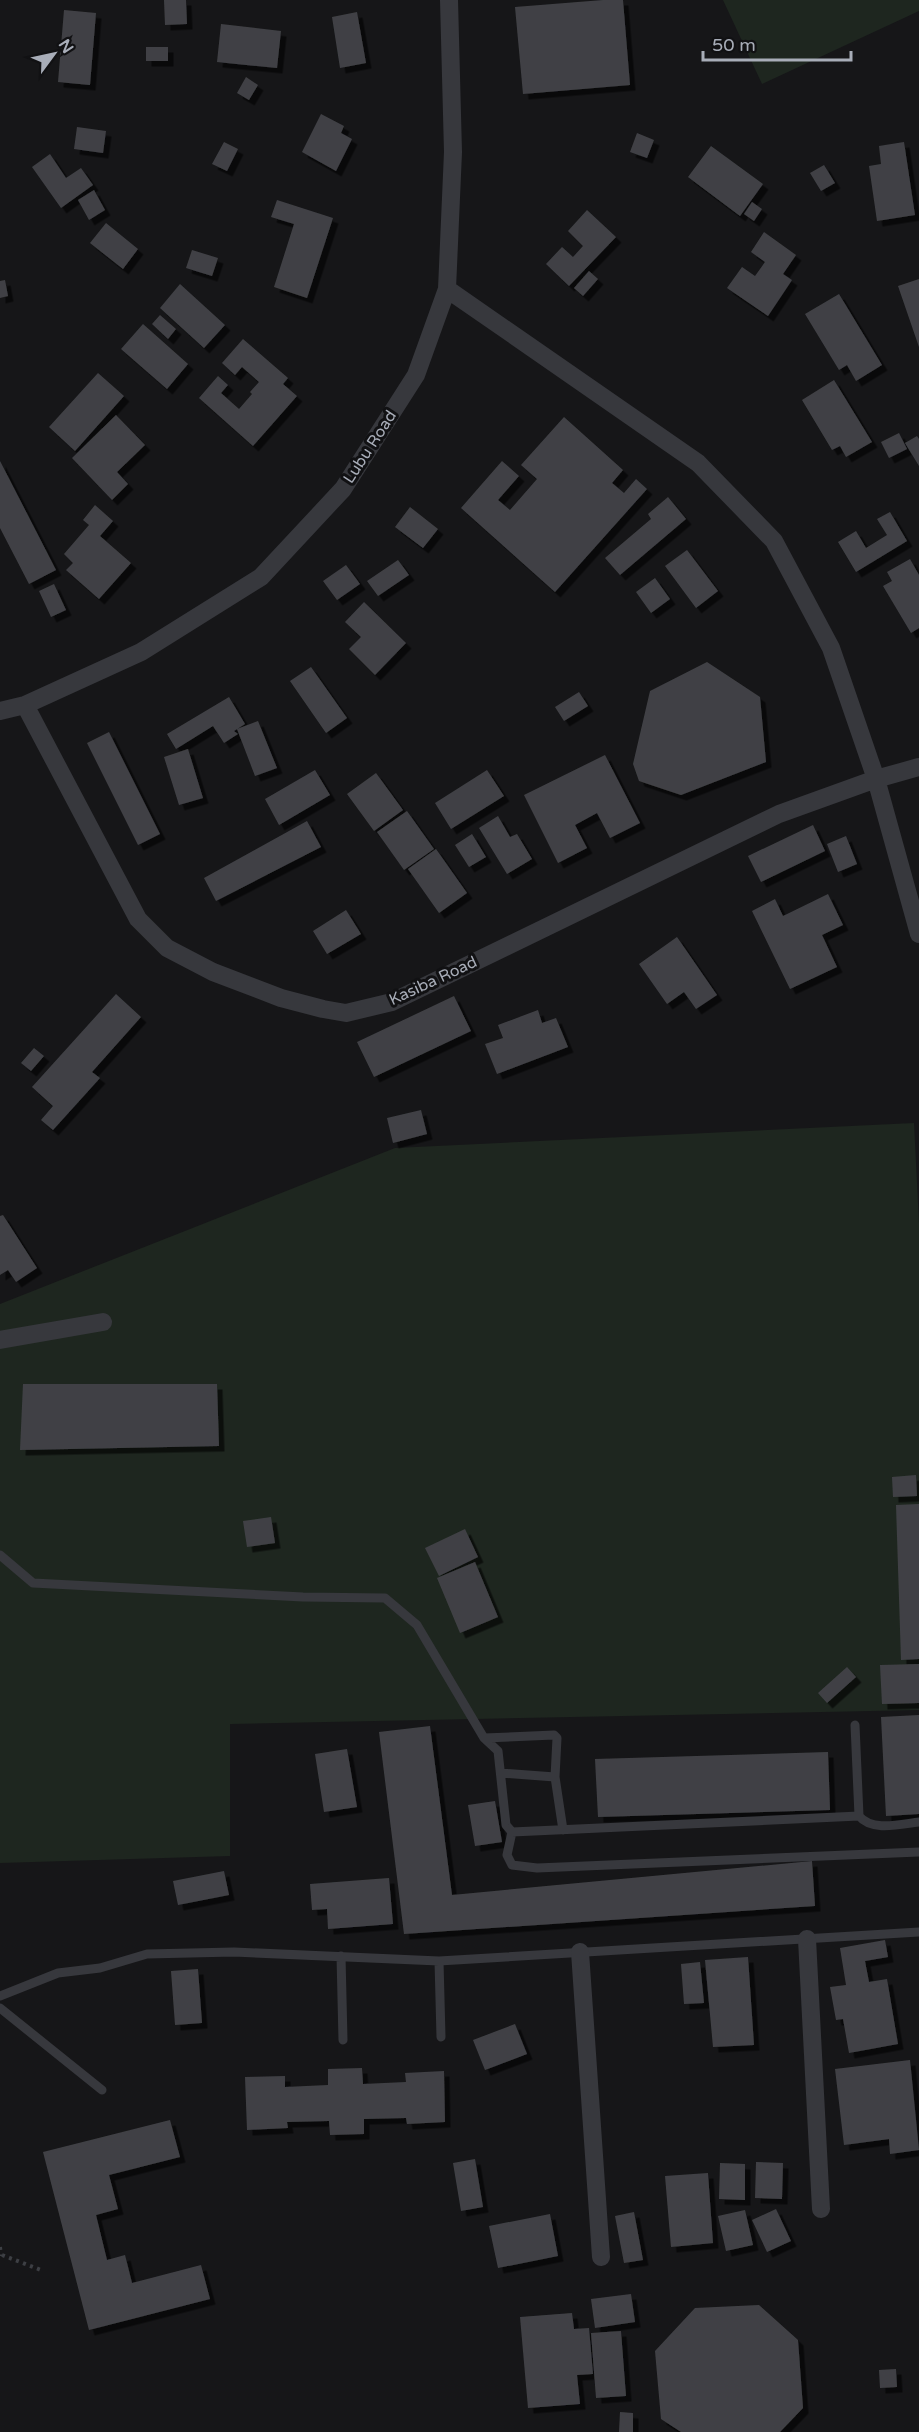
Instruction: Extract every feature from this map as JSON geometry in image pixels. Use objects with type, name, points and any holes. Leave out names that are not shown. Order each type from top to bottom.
[{"type":"street","name":"Lubu Road","points":[[0,711],[25,705],[141,652],[261,577],[343,489],[416,375],[447,289],[453,152],[449,0]]},
{"type":"street","points":[[447,289],[698,463],[774,541],[831,648],[876,779],[919,934]]},
{"type":"street","name":"Kasiba Road","points":[[25,705],[138,919],[167,948],[213,972],[281,998],[346,1013],[392,1002],[769,819],[876,779],[919,767]]},
{"type":"street","points":[[0,1340],[103,1322]]},
{"type":"street","points":[[807,1939],[821,2209]]},
{"type":"street","points":[[580,1952],[601,2257]]},
{"type":"lane","points":[[0,1555],[33,1583],[303,1597],[385,1598],[417,1625],[484,1738],[498,1751],[506,1825],[512,1832]]},
{"type":"lane","points":[[855,1725],[859,1816],[865,1823],[876,1826],[919,1822]]},
{"type":"lane","points":[[484,1738],[554,1735],[557,1738],[555,1777],[564,1830]]},
{"type":"lane","points":[[501,1773],[555,1777]]},
{"type":"lane","points":[[512,1832],[859,1816]]},
{"type":"lane","points":[[512,1832],[507,1856],[512,1865],[537,1868],[919,1852]]},
{"type":"lane","points":[[0,1996],[58,1973],[100,1968],[147,1954],[234,1952],[439,1961],[919,1932]]},
{"type":"lane","points":[[341,1956],[343,2040]]},
{"type":"lane","points":[[439,1961],[441,2037]]},
{"type":"lane","points":[[0,2008],[102,2090]]},
{"type":"path","points":[[0,2247],[1,2256],[41,2270]]},
{"type":"shaded area","points":[[723,0],[919,0],[919,11],[762,84]]},
{"type":"shaded area","points":[[914,1123],[919,1223],[919,1710],[230,1724],[230,1856],[0,1863],[0,1304],[395,1148]]},
{"type":"building","points":[[164,0],[186,0],[187,24],[165,25]]},
{"type":"building","points":[[623,0],[630,85],[523,94],[515,7]]},
{"type":"building","points":[[64,10],[96,13],[90,85],[58,82]]},
{"type":"building","points":[[357,12],[366,63],[340,68],[332,17]]},
{"type":"building","points":[[221,24],[281,31],[277,68],[217,62]]},
{"type":"building","points":[[146,47],[168,47],[168,61],[146,61]]},
{"type":"building","points":[[246,77],[258,85],[249,100],[237,93]]},
{"type":"building","points":[[321,114],[344,126],[341,133],[352,139],[336,171],[302,152]]},
{"type":"building","points":[[77,127],[106,131],[103,153],[74,149]]},
{"type":"building","points":[[637,133],[654,140],[647,158],[630,152]]},
{"type":"building","points":[[224,142],[238,149],[227,171],[212,164]]},
{"type":"building","points":[[904,142],[915,215],[877,221],[869,166],[881,164],[879,146]]},
{"type":"building","points":[[711,146],[763,184],[740,216],[688,177]]},
{"type":"building","points":[[50,154],[66,178],[81,168],[93,185],[61,208],[32,167]]},
{"type":"building","points":[[824,165],[835,183],[821,191],[810,173]]},
{"type":"building","points":[[94,190],[105,210],[89,220],[78,200]]},
{"type":"building","points":[[277,200],[333,218],[307,298],[274,287],[294,224],[271,217]]},
{"type":"building","points":[[752,202],[762,209],[754,221],[744,214]]},
{"type":"building","points":[[587,210],[616,237],[569,286],[546,264],[562,247],[573,257],[583,246],[568,231]]},
{"type":"building","points":[[106,223],[138,249],[123,269],[90,243]]},
{"type":"building","points":[[764,232],[796,255],[783,274],[792,280],[768,316],[727,288],[742,267],[755,276],[765,262],[751,252]]},
{"type":"building","points":[[192,250],[218,258],[212,276],[186,268]]},
{"type":"building","points":[[589,271],[598,279],[583,296],[574,288]]},
{"type":"building","points":[[919,279],[919,347],[898,286]]},
{"type":"building","points":[[5,280],[8,296],[0,298],[0,281]]},
{"type":"building","points":[[180,284],[225,325],[204,348],[160,308]]},
{"type":"building","points":[[839,294],[882,365],[856,381],[847,365],[839,370],[805,314]]},
{"type":"building","points":[[160,315],[176,329],[168,339],[152,324]]},
{"type":"building","points":[[143,324],[188,364],[167,389],[121,349]]},
{"type":"building","points":[[243,339],[288,378],[283,384],[297,396],[253,446],[199,398],[218,376],[228,385],[221,393],[239,409],[252,394],[250,392],[259,382],[242,367],[235,375],[222,363]]},
{"type":"building","points":[[98,373],[124,396],[75,451],[49,427]]},
{"type":"building","points":[[834,380],[872,442],[846,457],[840,446],[832,450],[802,400]]},
{"type":"building","points":[[116,415],[145,445],[117,472],[128,484],[112,500],[72,458]]},
{"type":"building","points":[[564,417],[623,470],[612,483],[624,493],[636,479],[647,489],[555,592],[461,508],[502,461],[519,476],[498,500],[510,510],[537,479],[521,465]]},
{"type":"building","points":[[899,433],[907,449],[889,458],[881,442]]},
{"type":"building","points":[[917,436],[919,439],[919,466],[905,443]]},
{"type":"building","points":[[0,461],[56,570],[29,584],[0,528]]},
{"type":"building","points":[[668,497],[686,519],[620,575],[605,558],[651,519],[648,514]]},
{"type":"building","points":[[95,505],[113,521],[100,536],[131,563],[99,599],[66,570],[73,563],[64,554],[89,525],[83,520]]},
{"type":"building","points":[[410,507],[438,529],[423,548],[395,527]]},
{"type":"building","points":[[890,512],[907,541],[856,572],[838,542],[856,531],[866,548],[887,535],[877,519]]},
{"type":"building","points":[[687,550],[718,591],[696,608],[665,566]]},
{"type":"building","points":[[910,559],[919,575],[919,628],[911,633],[883,586],[892,581],[887,572]]},
{"type":"building","points":[[398,560],[409,575],[378,596],[367,581]]},
{"type":"building","points":[[346,565],[360,584],[337,600],[323,581]]},
{"type":"building","points":[[655,578],[670,599],[651,613],[636,592]]},
{"type":"building","points":[[54,584],[66,610],[51,617],[39,591]]},
{"type":"building","points":[[364,602],[406,643],[375,675],[349,649],[361,637],[345,622]]},
{"type":"building","points":[[707,662],[760,697],[766,762],[681,795],[639,781],[633,764],[650,691]]},
{"type":"building","points":[[311,667],[347,718],[326,733],[290,681]]},
{"type":"building","points":[[579,692],[588,706],[564,721],[555,707]]},
{"type":"building","points":[[229,697],[245,724],[234,731],[238,734],[224,743],[213,726],[176,749],[167,734]]},
{"type":"building","points":[[258,721],[277,768],[255,776],[237,729]]},
{"type":"building","points":[[109,732],[160,834],[138,845],[87,743]]},
{"type":"building","points":[[188,749],[203,798],[179,805],[164,757]]},
{"type":"building","points":[[605,755],[640,823],[610,838],[597,813],[575,825],[587,848],[558,863],[524,795]]},
{"type":"building","points":[[315,770],[330,795],[279,825],[265,799]]},
{"type":"building","points":[[487,770],[504,796],[451,829],[435,803]]},
{"type":"building","points":[[376,773],[403,810],[374,831],[347,794]]},
{"type":"building","points":[[407,811],[434,849],[404,870],[377,832]]},
{"type":"building","points":[[498,816],[510,837],[517,834],[532,859],[507,874],[479,828]]},
{"type":"building","points":[[307,821],[321,847],[216,901],[204,878]]},
{"type":"building","points":[[813,825],[825,851],[761,882],[748,856]]},
{"type":"building","points":[[472,834],[486,857],[469,867],[455,845]]},
{"type":"building","points":[[846,836],[857,864],[838,872],[827,844]]},
{"type":"building","points":[[436,849],[467,893],[439,913],[408,869]]},
{"type":"building","points":[[828,894],[843,925],[822,935],[837,967],[790,989],[752,911],[775,899],[783,916]]},
{"type":"building","points":[[346,910],[361,934],[327,954],[313,931]]},
{"type":"building","points":[[677,937],[717,995],[696,1009],[684,992],[667,1004],[639,964]]},
{"type":"building","points":[[116,994],[141,1017],[92,1072],[100,1078],[53,1130],[41,1120],[53,1106],[32,1087]]},
{"type":"building","points":[[454,996],[471,1031],[374,1077],[357,1042]]},
{"type":"building","points":[[538,1010],[542,1023],[556,1018],[568,1047],[497,1074],[485,1044],[503,1038],[498,1025]]},
{"type":"building","points":[[34,1048],[44,1056],[31,1071],[21,1063]]},
{"type":"building","points":[[421,1110],[427,1134],[393,1143],[387,1118]]},
{"type":"building","points":[[3,1215],[37,1268],[16,1282],[8,1270],[0,1275],[0,1216]]},
{"type":"building","points":[[23,1384],[217,1384],[219,1446],[20,1450]]},
{"type":"building","points":[[916,1475],[917,1496],[893,1497],[892,1477]]},
{"type":"building","points":[[919,1504],[919,1659],[901,1660],[896,1505]]},
{"type":"building","points":[[271,1517],[275,1543],[247,1547],[243,1521]]},
{"type":"building","points":[[465,1529],[478,1557],[439,1576],[425,1548]]},
{"type":"building","points":[[475,1562],[498,1617],[460,1633],[437,1578]]},
{"type":"building","points":[[919,1664],[919,1703],[882,1704],[880,1665]]},
{"type":"building","points":[[847,1667],[856,1677],[827,1703],[818,1693]]},
{"type":"building","points":[[919,1715],[919,1814],[886,1816],[881,1717]]},
{"type":"building","points":[[430,1726],[452,1895],[812,1861],[815,1906],[404,1934],[379,1732]]},
{"type":"building","points":[[347,1749],[357,1807],[324,1812],[315,1754]]},
{"type":"building","points":[[828,1752],[830,1810],[598,1817],[595,1759]]},
{"type":"building","points":[[495,1801],[502,1842],[475,1846],[468,1805]]},
{"type":"building","points":[[224,1871],[229,1895],[178,1905],[173,1881]]},
{"type":"building","points":[[389,1878],[393,1924],[328,1929],[327,1909],[312,1910],[310,1884]]},
{"type":"building","points":[[885,1940],[888,1957],[865,1961],[869,1982],[887,1979],[898,2044],[849,2053],[843,2019],[836,2020],[830,1987],[846,1985],[840,1948]]},
{"type":"building","points":[[748,1957],[754,2045],[713,2047],[705,1960]]},
{"type":"building","points":[[700,1962],[704,2003],[684,2004],[681,1964]]},
{"type":"building","points":[[198,1969],[202,2023],[175,2025],[171,1971]]},
{"type":"building","points":[[515,2024],[527,2054],[485,2070],[473,2040]]},
{"type":"building","points":[[910,2060],[919,2150],[890,2154],[889,2139],[844,2145],[835,2069]]},
{"type":"building","points":[[362,2068],[363,2084],[406,2082],[405,2073],[444,2071],[445,2122],[407,2124],[406,2118],[364,2119],[364,2134],[330,2135],[329,2121],[287,2122],[288,2128],[247,2130],[245,2077],[285,2076],[285,2087],[328,2085],[328,2069]]},
{"type":"building","points":[[170,2120],[180,2157],[109,2175],[118,2209],[96,2215],[107,2260],[125,2255],[132,2283],[201,2265],[210,2299],[89,2330],[43,2152]]},
{"type":"building","points":[[475,2159],[483,2207],[461,2211],[453,2163]]},
{"type":"building","points":[[756,2162],[783,2163],[782,2199],[755,2198]]},
{"type":"building","points":[[720,2163],[745,2164],[745,2200],[719,2199]]},
{"type":"building","points":[[708,2173],[713,2243],[671,2247],[665,2176]]},
{"type":"building","points":[[776,2209],[791,2241],[767,2252],[752,2220]]},
{"type":"building","points":[[745,2210],[753,2245],[726,2251],[718,2216]]},
{"type":"building","points":[[634,2212],[643,2260],[624,2263],[615,2216]]},
{"type":"building","points":[[550,2214],[558,2256],[498,2268],[489,2226]]},
{"type":"building","points":[[631,2294],[635,2322],[595,2328],[591,2299]]},
{"type":"building","points":[[759,2305],[798,2340],[803,2408],[780,2432],[681,2432],[661,2419],[655,2351],[695,2308]]},
{"type":"building","points":[[572,2313],[574,2329],[589,2328],[593,2374],[577,2375],[580,2404],[528,2408],[520,2317]]},
{"type":"building","points":[[621,2331],[626,2396],[596,2398],[591,2333]]},
{"type":"building","points":[[896,2369],[897,2387],[880,2388],[879,2370]]},
{"type":"building","points":[[620,2412],[633,2413],[633,2432],[619,2432]]}]
